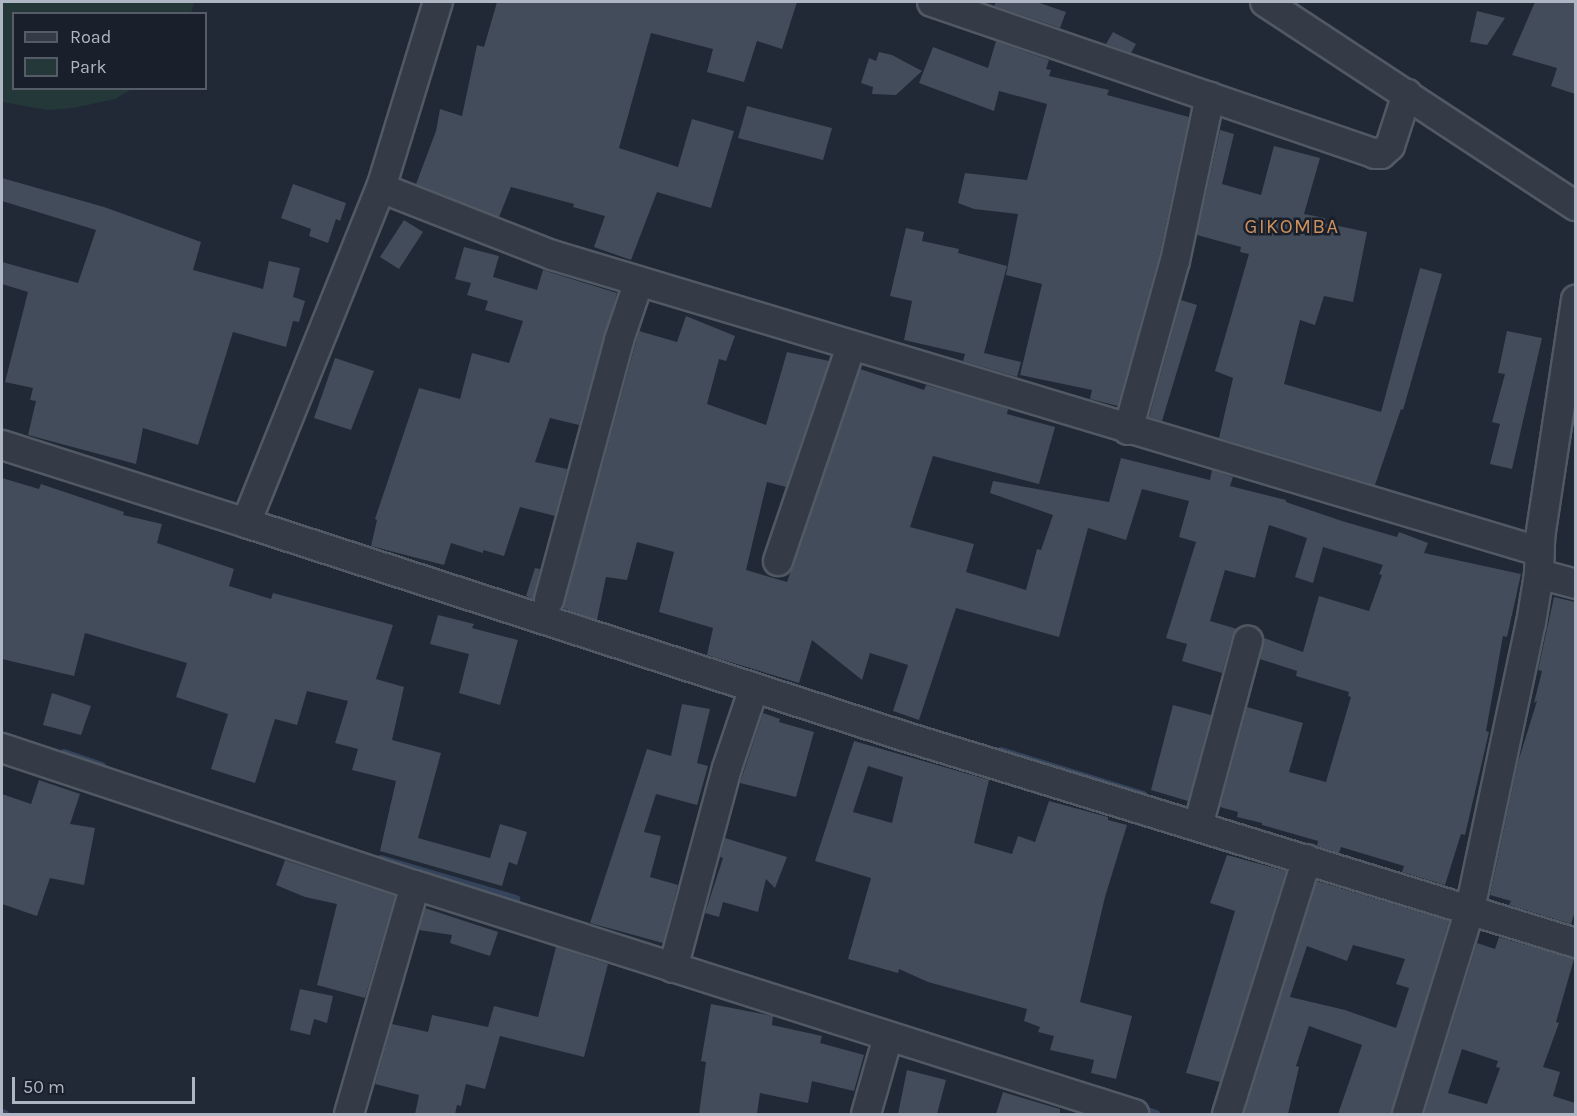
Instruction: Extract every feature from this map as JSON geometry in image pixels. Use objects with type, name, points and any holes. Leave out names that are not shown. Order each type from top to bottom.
[{"type":"street","points":[[246,523],[381,188],[438,2]]},
{"type":"street","points":[[932,2],[1381,154],[1390,146],[1407,94]]},
{"type":"street","points":[[1265,2],[1575,206]]},
{"type":"street","points":[[1128,430],[1175,261],[1210,98]]},
{"type":"street","points":[[381,188],[552,255],[1128,430],[1539,562],[1575,584]]},
{"type":"street","points":[[549,600],[619,340],[639,281]]},
{"type":"street","points":[[1407,1114],[1470,909],[1539,562],[1575,300]]},
{"type":"street","points":[[778,561],[851,346]]},
{"type":"street","points":[[2,445],[754,688],[1575,943]]},
{"type":"street","points":[[1198,826],[1248,642]]},
{"type":"street","points":[[673,968],[728,768],[754,688]]},
{"type":"street","points":[[2,748],[415,885],[1134,1114]]},
{"type":"street","points":[[1227,1114],[1307,859]]},
{"type":"street","points":[[349,1114],[415,885]]},
{"type":"street","points":[[866,1114],[888,1037]]},
{"type":"green space","points":[[2,2],[194,2],[191,12],[12,12],[12,90],[130,90],[115,99],[73,108],[48,110],[2,102]]},
{"type":"building","points":[[497,2],[797,2],[782,49],[757,41],[744,82],[707,72],[713,49],[651,33],[619,148],[678,167],[692,119],[734,131],[711,208],[657,192],[631,260],[594,247],[605,216],[573,207],[574,204],[511,187],[499,217],[416,184],[436,131],[440,109],[462,116],[477,45],[484,47]]},
{"type":"building","points":[[996,2],[1037,2],[1066,12],[1060,28],[994,6]]},
{"type":"building","points":[[1535,2],[1575,2],[1575,94],[1551,86],[1557,68],[1512,55]]},
{"type":"building","points":[[1477,11],[1505,18],[1487,45],[1470,42]]},
{"type":"building","points":[[1113,32],[1136,44],[1131,53],[1106,44]]},
{"type":"building","points":[[996,41],[1049,60],[1046,69],[1051,70],[1049,76],[1109,90],[1107,95],[1189,117],[1159,257],[1118,406],[1090,399],[1092,390],[1020,375],[1042,284],[1006,275],[1018,214],[974,209],[958,203],[965,173],[1027,180],[1047,104],[999,91],[994,111],[919,83],[933,47],[988,68]]},
{"type":"building","points":[[879,52],[892,55],[922,71],[896,95],[872,94],[873,87],[861,83],[869,58],[876,61]]},
{"type":"building","points":[[747,106],[832,128],[823,160],[738,138]]},
{"type":"building","points":[[1220,130],[1234,134],[1222,184],[1261,195],[1274,146],[1320,158],[1304,214],[1325,218],[1324,223],[1367,232],[1353,302],[1324,296],[1315,325],[1300,320],[1284,384],[1381,412],[1420,268],[1442,274],[1403,410],[1401,409],[1375,485],[1219,438],[1233,378],[1215,371],[1249,254],[1240,252],[1241,247],[1197,235]]},
{"type":"building","points":[[2,178],[104,207],[201,242],[193,270],[263,289],[269,261],[300,268],[293,297],[305,301],[299,322],[293,321],[286,347],[233,332],[198,445],[143,428],[136,464],[28,435],[36,401],[30,400],[33,388],[5,382],[28,292],[2,284],[2,262],[78,283],[96,230],[2,201]]},
{"type":"building","points":[[293,184],[346,203],[340,221],[336,219],[328,243],[309,236],[311,229],[281,218]]},
{"type":"building","points":[[404,220],[423,232],[399,269],[380,257]]},
{"type":"building","points":[[906,228],[924,232],[922,241],[959,249],[958,253],[1007,266],[984,353],[1021,362],[1017,377],[963,361],[965,354],[904,340],[912,301],[890,296]]},
{"type":"building","points":[[464,247],[499,256],[493,277],[537,290],[543,270],[617,293],[579,425],[550,418],[535,462],[567,469],[555,516],[520,507],[504,556],[483,550],[483,553],[451,543],[444,565],[371,546],[377,520],[375,519],[419,388],[460,399],[472,353],[509,363],[523,321],[485,310],[488,301],[467,295],[471,283],[455,279]]},
{"type":"building","points":[[1181,300],[1197,305],[1162,421],[1149,417]]},
{"type":"building","points":[[686,316],[735,336],[726,361],[719,359],[707,404],[766,425],[787,352],[829,361],[786,487],[767,482],[746,570],[787,582],[860,369],[924,390],[926,385],[955,393],[1008,409],[1007,414],[1055,427],[1039,484],[933,456],[910,527],[974,544],[966,572],[1026,590],[1037,549],[1041,550],[1053,515],[990,493],[993,481],[1109,502],[1121,458],[1210,480],[1212,470],[1233,477],[1230,486],[1286,500],[1286,502],[1342,521],[1397,537],[1399,532],[1428,543],[1424,553],[1521,574],[1507,637],[1503,636],[1486,731],[1489,732],[1465,835],[1461,834],[1445,885],[1402,872],[1404,866],[1341,847],[1339,853],[1317,846],[1318,841],[1237,817],[1238,812],[1220,807],[1247,707],[1303,723],[1289,772],[1326,782],[1351,697],[1348,696],[1349,692],[1296,676],[1297,671],[1260,659],[1264,638],[1303,652],[1319,596],[1369,611],[1382,575],[1379,574],[1383,565],[1323,547],[1313,583],[1295,577],[1307,538],[1269,525],[1255,578],[1225,570],[1210,621],[1237,629],[1232,637],[1222,673],[1182,661],[1187,644],[1166,638],[1196,542],[1179,537],[1189,501],[1142,489],[1126,540],[1088,528],[1059,637],[956,608],[919,720],[893,711],[908,665],[870,653],[862,680],[812,640],[799,683],[707,655],[713,628],[659,612],[674,552],[637,542],[627,580],[606,577],[597,620],[563,608],[639,331],[677,342]]},
{"type":"building","points":[[1507,331],[1542,338],[1512,469],[1490,464],[1500,424],[1492,422],[1505,374],[1498,373]]},
{"type":"building","points":[[335,358],[374,371],[351,430],[314,418]]},
{"type":"building","points":[[2,478],[39,489],[41,484],[124,512],[123,515],[162,524],[157,543],[234,569],[229,586],[271,599],[273,593],[393,625],[376,679],[404,687],[392,740],[441,753],[418,838],[490,858],[500,824],[527,832],[517,865],[509,862],[502,886],[380,851],[396,781],[352,770],[358,749],[335,743],[348,701],[307,691],[297,725],[275,719],[255,783],[211,769],[228,714],[176,697],[187,663],[85,633],[74,676],[2,659]]},
{"type":"building","points":[[535,568],[540,569],[533,599],[526,596]]},
{"type":"building","points":[[1554,597],[1575,602],[1575,911],[1571,924],[1509,905],[1511,901],[1490,895],[1518,762],[1537,701],[1534,703],[1542,671],[1538,670]]},
{"type":"building","points":[[438,615],[474,624],[472,628],[518,640],[500,705],[459,693],[469,654],[430,644]]},
{"type":"building","points":[[52,693],[91,706],[81,735],[43,725]]},
{"type":"building","points":[[682,704],[710,709],[697,763],[708,766],[697,805],[656,794],[644,832],[661,836],[650,877],[678,885],[663,943],[590,923],[647,749],[671,756]]},
{"type":"building","points":[[1173,705],[1211,715],[1188,801],[1151,790]]},
{"type":"building","points":[[763,713],[780,719],[779,722],[814,732],[796,797],[740,783]]},
{"type":"building","points":[[854,741],[989,780],[974,843],[1012,854],[1018,836],[1035,842],[1049,801],[1108,817],[1108,820],[1127,825],[1105,897],[1080,1002],[1132,1016],[1116,1079],[1091,1073],[1094,1060],[1050,1050],[1054,1036],[1038,1032],[1040,1027],[1024,1021],[1027,1009],[928,982],[899,969],[898,973],[848,959],[871,878],[815,861]],"holes":[[[868,766],[903,777],[892,823],[853,812]]]},
{"type":"building","points":[[39,780],[80,794],[70,824],[95,828],[84,885],[50,878],[37,916],[2,904],[2,794],[31,804]]},
{"type":"building","points":[[725,838],[787,857],[775,888],[766,879],[758,912],[723,902],[719,917],[705,913],[723,858],[720,857]]},
{"type":"building","points":[[1227,855],[1286,871],[1220,1082],[1186,1073],[1235,911],[1210,903]]},
{"type":"building","points":[[285,860],[395,896],[365,998],[317,985],[337,904],[305,897],[276,885]]},
{"type":"building","points":[[1317,881],[1449,921],[1391,1114],[1338,1114],[1362,1045],[1309,1026],[1296,1066],[1299,1067],[1288,1114],[1244,1114]],"holes":[[[1353,945],[1405,959],[1396,984],[1409,988],[1396,1028],[1345,1010],[1290,997],[1307,946],[1347,961]]]},
{"type":"building","points":[[425,908],[498,932],[490,956],[450,943],[452,935],[419,930]]},
{"type":"building","points":[[1499,937],[1574,959],[1556,1022],[1559,1023],[1543,1067],[1560,1072],[1553,1096],[1575,1103],[1575,1114],[1424,1114],[1477,943],[1495,949]],"holes":[[[1462,1049],[1498,1061],[1496,1067],[1500,1068],[1487,1104],[1448,1093]]]},
{"type":"building","points":[[556,947],[608,964],[584,1057],[500,1036],[485,1089],[466,1084],[461,1106],[457,1105],[455,1114],[415,1114],[419,1095],[375,1084],[392,1024],[428,1032],[432,1015],[488,1027],[494,1006],[538,1017]]},
{"type":"building","points":[[300,989],[333,996],[327,1023],[314,1019],[310,1035],[290,1030]]},
{"type":"building","points":[[711,1004],[773,1016],[772,1025],[822,1036],[820,1043],[864,1055],[854,1091],[812,1081],[808,1103],[760,1093],[757,1114],[699,1114],[706,1062],[701,1061]]},
{"type":"building","points":[[907,1070],[946,1080],[937,1114],[898,1114]]},
{"type":"building","points":[[1003,1092],[1060,1109],[1060,1114],[996,1114]]},
{"type":"waterway","points":[[1001,751],[1143,795]]},
{"type":"waterway","points":[[64,753],[102,766]]},
{"type":"waterway","points":[[381,859],[516,899]]},
{"type":"waterway","points":[[1141,1109],[1156,1114]]},
{"type":"district","name":"GIKOMBA","points":[[1292,226]]}]
